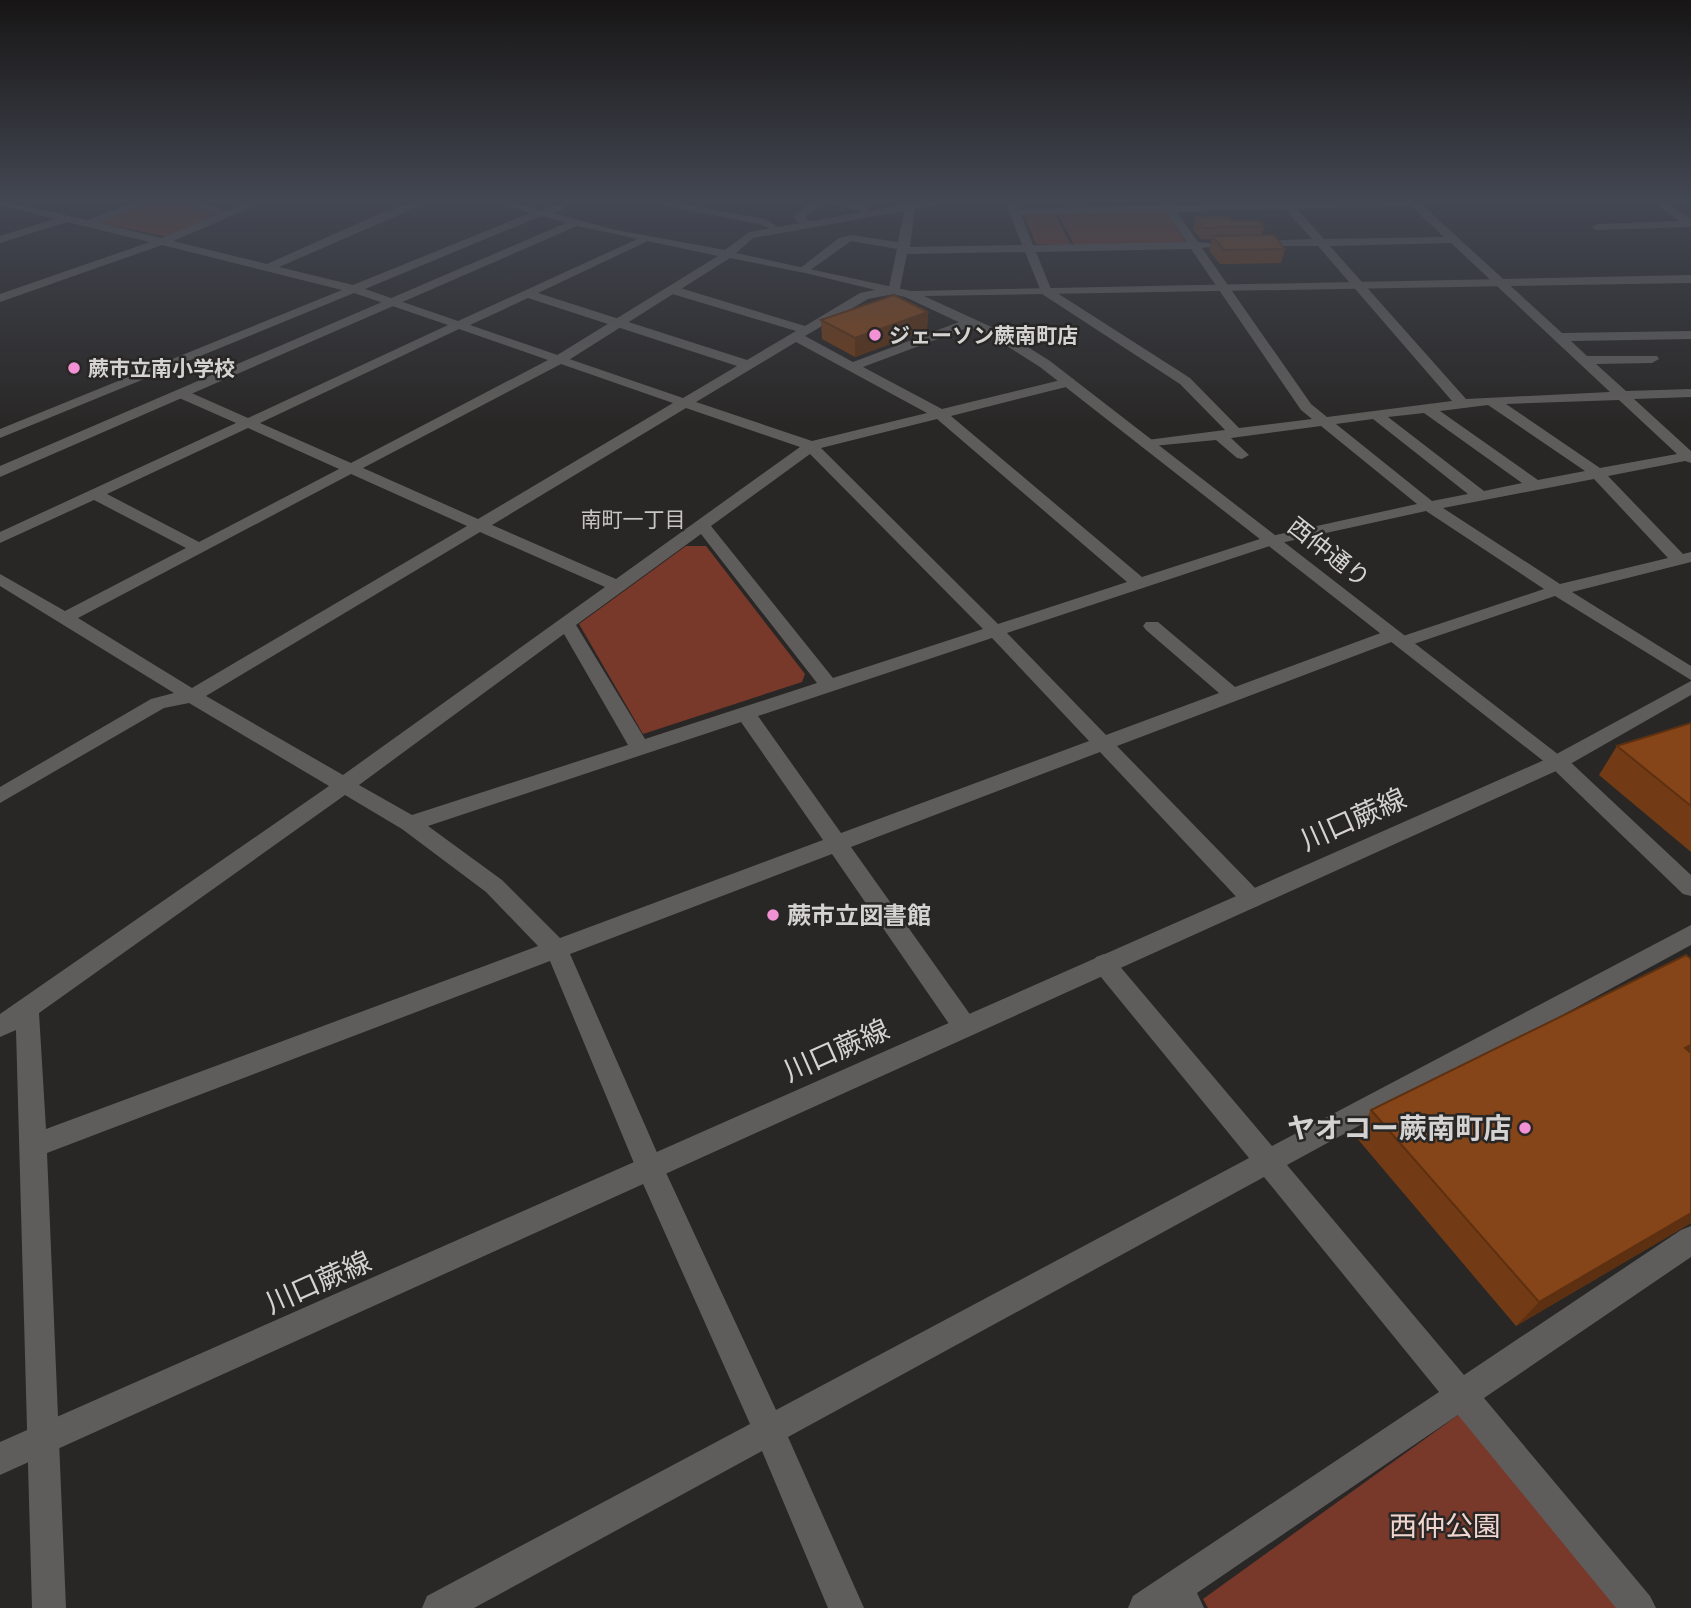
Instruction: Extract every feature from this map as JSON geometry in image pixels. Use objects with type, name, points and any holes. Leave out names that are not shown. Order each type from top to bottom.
[{"type":"street","points":[[0,298],[63,276]]},
{"type":"street","points":[[301,276],[354,289],[811,446],[994,630],[1252,899]]},
{"type":"street","points":[[0,434],[386,276]]},
{"type":"street","points":[[0,472],[453,276]]},
{"type":"street","points":[[0,538],[563,276]]},
{"type":"street","points":[[65,618],[559,360],[695,276]]},
{"type":"street","points":[[832,276],[902,292]]},
{"type":"street","points":[[902,292],[903,276]]},
{"type":"street","points":[[1041,276],[1046,291],[1185,381],[1234,431]]},
{"type":"street","points":[[1215,276],[1306,407],[1323,422],[1429,506],[1691,674]]},
{"type":"street","points":[[1348,276],[1462,403]]},
{"type":"street","points":[[1493,276],[1689,458]]},
{"type":"street","points":[[0,796],[158,704],[192,696],[864,296],[902,292],[1691,279]]},
{"type":"street","points":[[673,290],[800,333],[940,414],[1139,583]]},
{"type":"street","name":"西仲通り","points":[[902,292],[971,322],[1035,357],[1069,382],[1558,762],[1691,888]]},
{"type":"street","points":[[526,293],[748,365]]},
{"type":"street","points":[[853,366],[971,322]]},
{"type":"street","points":[[1558,337],[1691,335]]},
{"type":"street","points":[[1583,360],[1652,359]]},
{"type":"street","points":[[0,1027],[343,786],[811,446],[1069,382]]},
{"type":"street","points":[[1147,444],[1491,400],[1691,393]]},
{"type":"street","points":[[182,394],[617,586]]},
{"type":"street","points":[[1491,400],[1597,473],[1685,558]]},
{"type":"street","points":[[1427,408],[1534,485]]},
{"type":"street","points":[[1375,414],[1481,496]]},
{"type":"street","points":[[1218,434],[1242,455]]},
{"type":"street","points":[[410,824],[1272,540],[1534,485],[1689,458]]},
{"type":"street","points":[[94,494],[198,548]]},
{"type":"street","points":[[702,525],[828,685]]},
{"type":"street","points":[[35,1145],[1233,695],[1397,638],[1557,590],[1685,558]]},
{"type":"street","points":[[0,579],[410,824],[494,886],[557,950],[650,1168],[846,1608]]},
{"type":"street","points":[[566,624],[640,748]]},
{"type":"street","points":[[1152,626],[1233,695]]},
{"type":"street","name":"川口蕨線","points":[[0,1459],[1558,762],[1691,687]]},
{"type":"street","points":[[745,713],[965,1027]]},
{"type":"street","points":[[439,1608],[1691,934]]},
{"type":"street","points":[[1104,964],[1638,1608]]},
{"type":"street","points":[[27,1009],[35,1145],[41,1440],[49,1608]]},
{"type":"street","points":[[1145,1608],[1180,1598],[1460,1394],[1691,1240]]},
{"type":"green space","points":[[686,546],[706,546],[805,674],[802,682],[643,734],[579,624]]},
{"type":"green space","name":"西仲公園","points":[[1461,1413],[1620,1608],[1208,1608],[1203,1599]]},
{"type":"building","points":[[894,295],[928,312],[855,338],[821,320]]},
{"type":"building","points":[[1691,723],[1691,806],[1617,746]]},
{"type":"building","points":[[1686,955],[1691,959],[1691,1045],[1685,1048],[1691,1053],[1691,1213],[1539,1302],[1371,1110]]},
{"type":"place","name":"ジェーソン蕨南町店","points":[[875,335]]},
{"type":"place","name":"蕨市立南小学校","points":[[74,368]]},
{"type":"place","name":"蕨市立図書館","points":[[773,915]]},
{"type":"place","name":"ヤオコー蕨南町店","points":[[1525,1128]]},
{"type":"district","name":"南町一丁目","points":[[633,519]]}]
